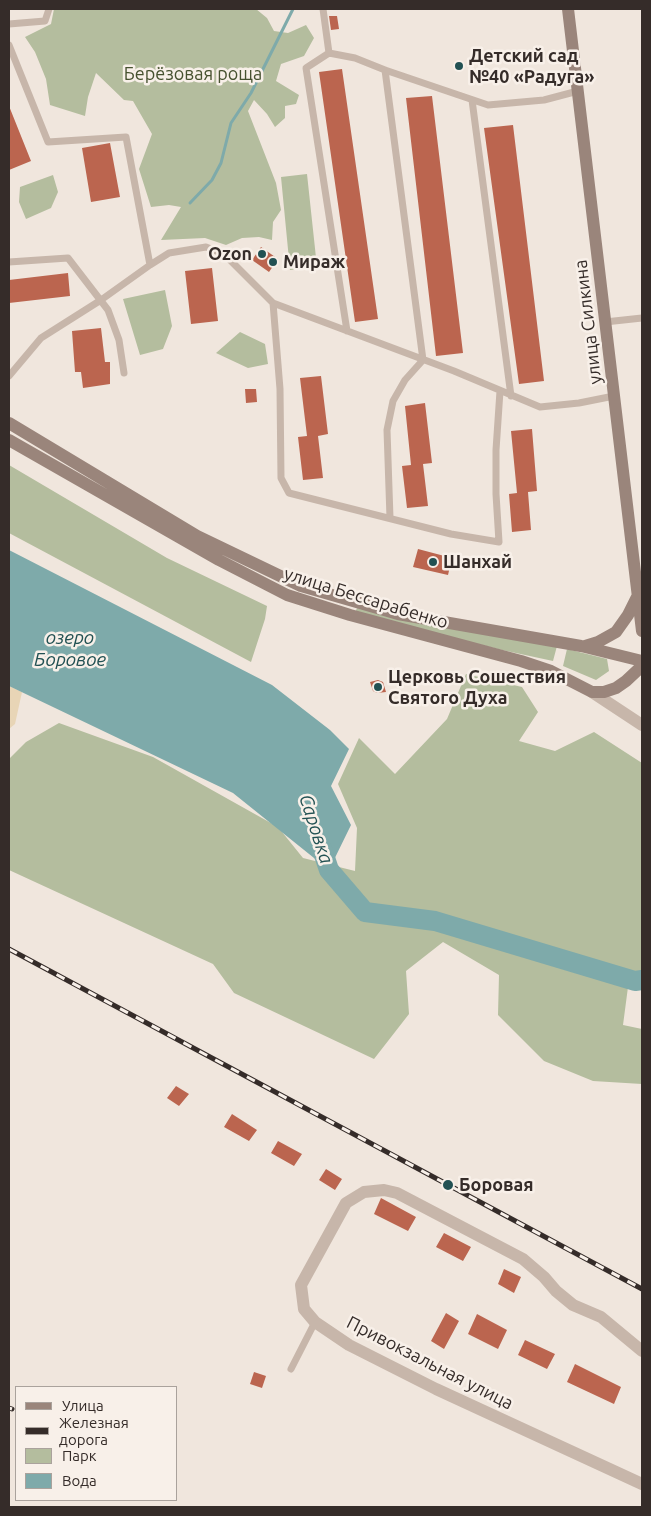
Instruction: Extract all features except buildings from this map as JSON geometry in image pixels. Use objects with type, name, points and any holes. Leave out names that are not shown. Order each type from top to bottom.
[{"type":"main road","name":"улица Силкина","points":[[568,9],[642,631]]},
{"type":"main road","name":"улица Бессарабенко","points":[[9,423],[197,536],[301,586],[398,614],[581,646],[642,661]]},
{"type":"main road","name":"улица Бессарабенко","points":[[9,440],[219,560],[287,595],[350,615],[529,664],[551,671],[592,692]]},
{"type":"main road","name":"улица Бессарабенко","points":[[581,646],[598,642],[616,632],[628,615],[638,595]]},
{"type":"main road","points":[[592,692],[604,692],[616,688],[642,666]]},
{"type":"street","points":[[130,510],[138,499]]},
{"type":"street","name":"улица Бессарабенко","points":[[592,692],[642,725]]},
{"type":"street","name":"Привокзальная улица","points":[[642,1351],[601,1317],[573,1305],[523,1260],[397,1193],[384,1190],[364,1192],[346,1203],[301,1285],[304,1309],[315,1322],[349,1345],[436,1389],[642,1484]]},
{"type":"lane","points":[[9,24],[45,21],[49,9]]},
{"type":"lane","points":[[323,9],[329,54]]},
{"type":"lane","points":[[9,45],[48,142],[126,137],[150,265]]},
{"type":"lane","points":[[347,331],[306,68],[329,54],[356,58],[384,70],[488,106],[544,100],[578,91]]},
{"type":"lane","points":[[384,70],[423,360],[405,380],[394,401],[389,420],[387,430],[390,518]]},
{"type":"lane","points":[[472,100],[511,396]]},
{"type":"lane","points":[[9,376],[41,338],[101,300],[150,265],[169,253],[206,247],[224,254],[273,303],[540,407],[580,403],[614,396]]},
{"type":"lane","points":[[9,262],[68,258],[108,310],[119,340],[124,373]]},
{"type":"lane","points":[[273,303],[280,389],[281,478],[289,493],[451,534],[499,542],[496,450],[500,391]]},
{"type":"lane","points":[[605,322],[642,318]]},
{"type":"lane","points":[[291,1369],[315,1322]]},
{"type":"green space","name":"Берёзовая роща","points":[[54,9],[256,9],[267,18],[274,31],[288,33],[306,25],[314,38],[304,56],[281,64],[276,81],[299,95],[296,104],[285,106],[285,118],[275,127],[267,114],[254,100],[248,111],[276,183],[281,210],[273,222],[272,240],[259,237],[242,238],[226,245],[205,238],[161,240],[181,207],[169,205],[151,207],[139,169],[152,134],[133,101],[124,100],[96,73],[88,97],[85,116],[50,105],[46,79],[35,52],[25,37],[51,24]]},
{"type":"green space","points":[[307,174],[317,267],[290,270],[281,177]]},
{"type":"green space","points":[[53,175],[58,192],[51,208],[26,219],[19,202],[20,187]]},
{"type":"green space","points":[[165,290],[172,326],[163,349],[140,355],[123,299]]},
{"type":"green space","points":[[240,332],[265,344],[268,364],[248,368],[216,353]]},
{"type":"green space","points":[[9,465],[167,558],[267,606],[265,619],[251,662],[9,533]]},
{"type":"green space","points":[[357,608],[557,646],[553,661],[355,613]]},
{"type":"green space","points":[[567,649],[607,659],[609,671],[596,680],[563,666]]},
{"type":"green space","points":[[466,674],[522,687],[538,712],[519,741],[555,751],[594,732],[642,763],[642,987],[628,987],[623,1025],[642,1029],[642,1084],[593,1081],[544,1061],[498,1015],[499,975],[443,942],[406,971],[409,1014],[374,1059],[234,993],[213,964],[9,870],[9,759],[26,742],[59,723],[153,757],[278,827],[303,858],[355,871],[357,828],[338,784],[359,738],[395,774],[447,719]]},
{"type":"sand","points":[[9,686],[22,692],[15,724],[9,729]]},
{"type":"water","name":"озеро Боровое","points":[[9,550],[272,685],[330,730],[349,749],[331,786],[351,825],[329,870],[233,793],[9,686]]},
{"type":"waterway","points":[[190,203],[212,180],[221,163],[231,123],[251,93],[293,9]]},
{"type":"waterway","name":"Саровка","points":[[321,846],[329,870],[365,912],[435,921],[635,981],[642,980]]},
{"type":"railway","points":[[9,949],[642,1289]]},
{"type":"place","name":"Детский сад №40 «Радуга»","points":[[459,66]]},
{"type":"place","name":"Ozon","points":[[262,254]]},
{"type":"place","name":"Мираж","points":[[273,262]]},
{"type":"place","name":"Шанхай","points":[[433,562]]},
{"type":"place","name":"Церковь Сошествия Святого Духа","points":[[378,687]]},
{"type":"place","name":"Боровая","points":[[448,1185]]}]
